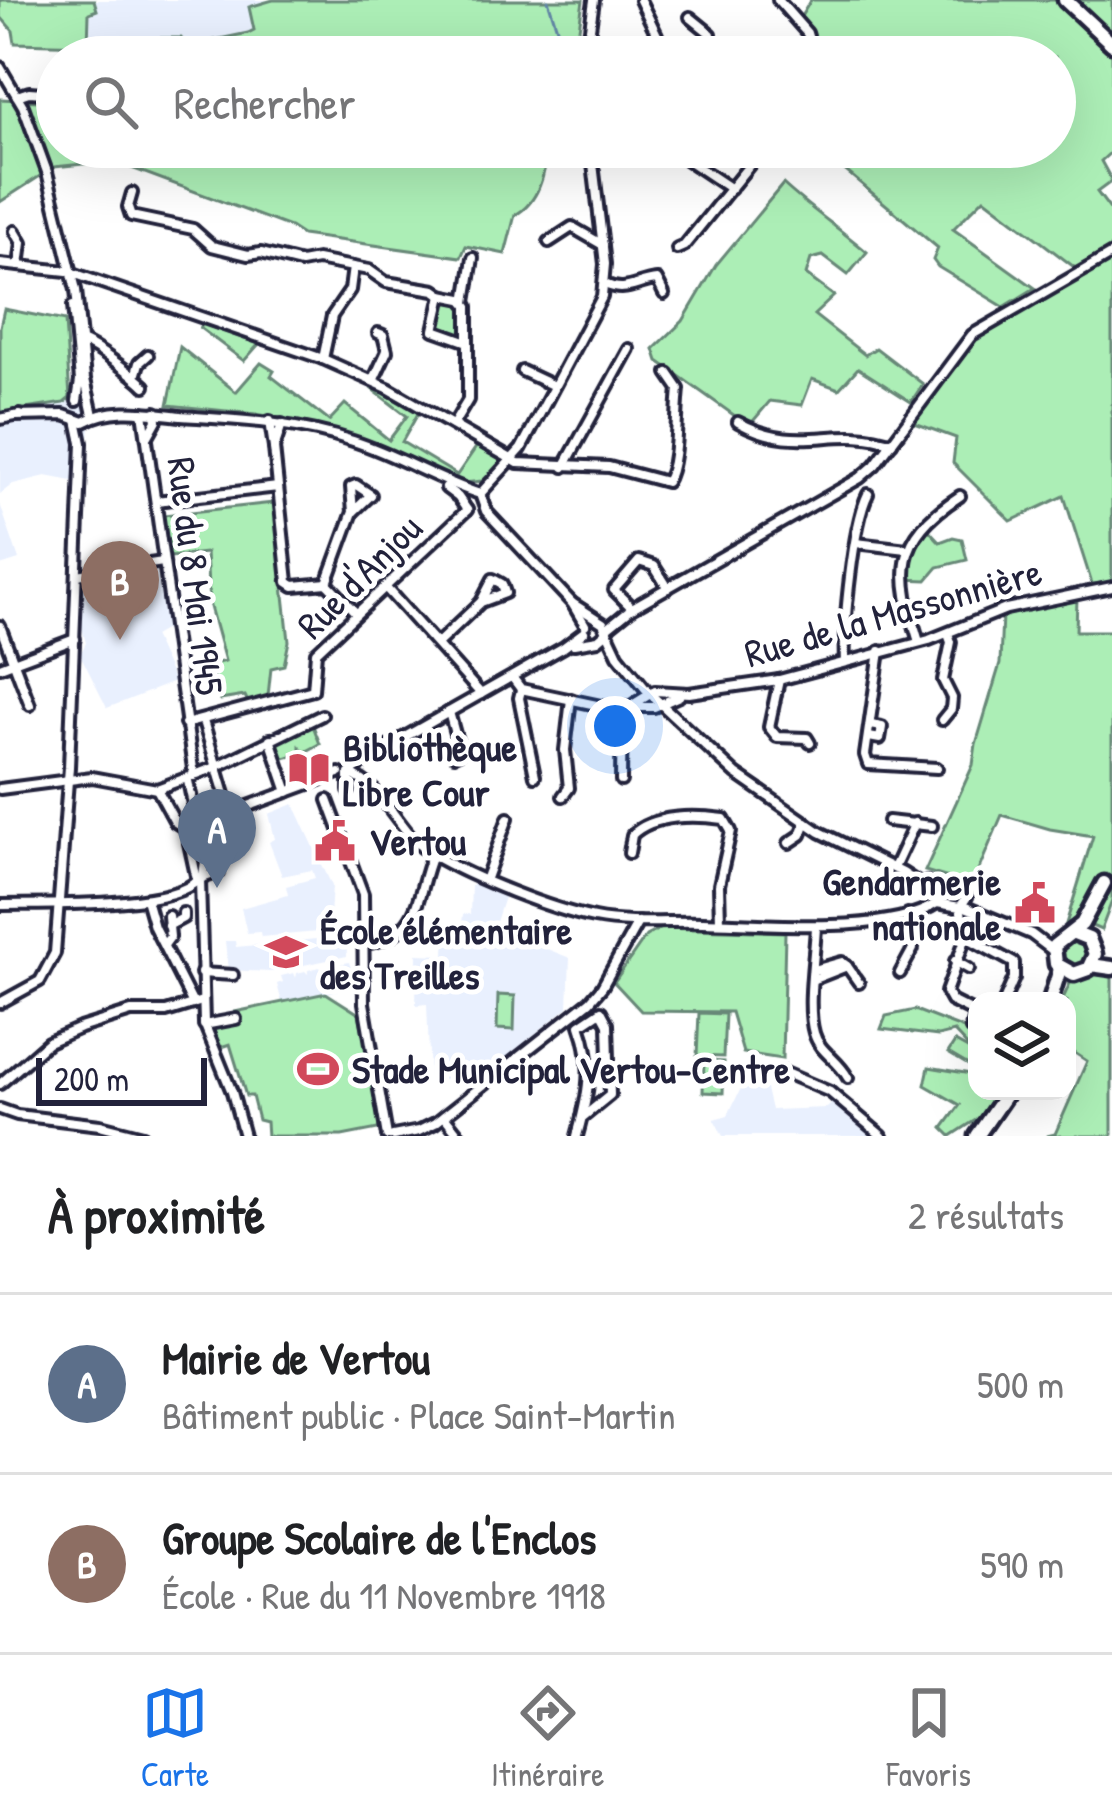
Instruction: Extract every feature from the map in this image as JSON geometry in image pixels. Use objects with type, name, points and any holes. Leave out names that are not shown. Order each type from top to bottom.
[{"type":"main road","points":[[1065,0],[1112,44]]},
{"type":"main road","points":[[1067,971],[1053,951],[1112,865]]},
{"type":"main road","points":[[1057,992],[1067,971],[1092,952],[1104,883]]},
{"type":"main road","points":[[1067,935],[1112,964]]},
{"type":"main road","points":[[977,1136],[1002,1100]]},
{"type":"street","points":[[589,36],[594,0]]},
{"type":"street","points":[[640,0],[657,36]]},
{"type":"street","points":[[778,0],[808,36]]},
{"type":"street","points":[[690,17],[711,36]]},
{"type":"street","points":[[0,67],[36,141]]},
{"type":"street","points":[[17,96],[36,92]]},
{"type":"street","points":[[0,1003],[32,987],[47,972],[55,953],[68,778],[82,443],[91,410],[70,272],[46,168]]},
{"type":"street","points":[[594,168],[605,284],[633,288],[657,280],[664,294]]},
{"type":"street","points":[[699,168],[731,189]]},
{"type":"street","points":[[676,249],[684,247],[748,168]]},
{"type":"street","points":[[132,193],[131,216],[193,230],[212,246],[369,270],[386,282],[466,302]]},
{"type":"street","points":[[549,242],[572,226],[603,245]]},
{"type":"street","points":[[15,231],[22,243],[20,266]]},
{"type":"street","points":[[186,830],[344,773],[844,489],[875,465],[972,335],[1112,254]]},
{"type":"street","points":[[453,425],[468,400],[466,302],[473,258]]},
{"type":"street","points":[[0,264],[70,272],[323,359],[373,381],[522,465],[609,467],[666,482],[673,467],[679,389],[668,374]]},
{"type":"street","points":[[323,359],[332,316],[350,290],[353,267]]},
{"type":"street","points":[[70,272],[79,361],[75,419],[82,443]]},
{"type":"street","name":"Rue d'Anjou","points":[[203,721],[314,690],[316,652],[513,460],[599,306],[605,284]]},
{"type":"street","points":[[442,295],[434,329],[465,341]]},
{"type":"street","points":[[373,381],[387,351],[383,334],[377,334]]},
{"type":"street","points":[[82,342],[145,386]]},
{"type":"street","points":[[564,467],[629,349]]},
{"type":"street","points":[[135,376],[148,355]]},
{"type":"street","points":[[522,371],[554,386]]},
{"type":"street","points":[[75,402],[91,410],[143,418],[282,424],[354,441],[431,476],[500,526],[648,692],[736,774],[806,823],[938,895],[1030,934],[1053,951]]},
{"type":"street","points":[[0,419],[62,409],[75,402]]},
{"type":"street","points":[[15,416],[75,419],[91,410]]},
{"type":"street","points":[[143,418],[156,418]]},
{"type":"street","name":"Rue du 8 Mai 1945","points":[[143,418],[199,828]]},
{"type":"street","name":"Rue du 8 Mai 1945","points":[[148,436],[156,418]]},
{"type":"street","points":[[270,422],[290,585],[327,583]]},
{"type":"street","points":[[738,422],[777,439],[839,436],[892,443]]},
{"type":"street","points":[[274,448],[282,424]]},
{"type":"street","points":[[156,501],[278,487]]},
{"type":"street","points":[[845,662],[856,543],[861,507],[868,494]]},
{"type":"street","points":[[920,642],[904,592],[907,549],[960,496]]},
{"type":"street","points":[[327,583],[353,512]]},
{"type":"street","points":[[856,543],[907,549]]},
{"type":"street","points":[[632,608],[614,590],[639,561],[654,566],[668,588]]},
{"type":"street","points":[[77,575],[163,562]]},
{"type":"street","points":[[327,583],[356,614]]},
{"type":"street","points":[[385,587],[481,694]]},
{"type":"street","name":"Rue de la Massonnière","points":[[648,692],[689,693],[779,680],[949,634],[1006,609],[1112,587]]},
{"type":"street","points":[[438,643],[482,602]]},
{"type":"street","points":[[0,626],[30,705]]},
{"type":"street","points":[[943,720],[952,698],[944,680],[949,634]]},
{"type":"street","points":[[0,667],[75,639]]},
{"type":"street","points":[[880,651],[865,755],[868,764],[937,768]]},
{"type":"street","points":[[512,677],[521,689],[572,699],[622,707],[661,705]]},
{"type":"street","points":[[779,680],[769,727],[777,736],[807,738],[810,743]]},
{"type":"street","points":[[521,689],[518,698],[535,776]]},
{"type":"street","points":[[634,704],[648,692]]},
{"type":"street","name":"Rue de la Massonnière","points":[[661,705],[689,693]]},
{"type":"street","points":[[563,796],[569,788],[565,750],[572,699]]},
{"type":"street","points":[[621,781],[622,707]]},
{"type":"street","points":[[449,712],[460,752],[454,755]]},
{"type":"street","points":[[0,789],[68,778],[99,778],[157,789],[217,767],[322,715]]},
{"type":"street","points":[[185,724],[203,721],[230,812]]},
{"type":"street","points":[[270,739],[288,792]]},
{"type":"street","points":[[344,773],[349,791]]},
{"type":"street","points":[[344,773],[369,785],[406,832],[432,855],[568,911],[638,922],[816,926],[908,914],[938,895],[961,889],[966,937],[946,992],[951,1001],[968,1010]]},
{"type":"street","points":[[157,789],[174,820],[186,830],[198,882],[201,973],[197,1005]]},
{"type":"street","points":[[328,800],[361,884],[364,1003],[390,1136],[419,1132],[444,1116],[590,1001],[638,922]]},
{"type":"street","points":[[486,878],[508,818]]},
{"type":"street","points":[[629,853],[632,835],[649,823],[673,818],[724,819],[730,831],[719,885],[720,922]]},
{"type":"street","points":[[888,821],[932,826]]},
{"type":"street","points":[[789,843],[801,835],[806,823]]},
{"type":"street","points":[[898,870],[914,823]]},
{"type":"street","points":[[198,882],[204,855],[199,828]]},
{"type":"street","points":[[0,905],[146,899],[198,882],[219,872],[199,828]]},
{"type":"street","points":[[366,944],[381,940],[414,916],[432,855]]},
{"type":"street","points":[[146,899],[226,1074],[244,1136]]},
{"type":"street","points":[[164,945],[169,943],[168,921],[183,918],[182,913]]},
{"type":"street","points":[[900,974],[914,949],[908,914]]},
{"type":"street","points":[[816,926],[814,1033],[822,1050],[837,1059],[848,1078]]},
{"type":"street","points":[[1030,934],[1067,935]]},
{"type":"street","points":[[966,937],[1014,963],[1008,992]]},
{"type":"street","points":[[955,961],[969,969]]},
{"type":"street","points":[[814,975],[842,962],[859,983]]},
{"type":"street","points":[[201,973],[233,975]]},
{"type":"street","points":[[0,1084],[48,1042],[80,1028],[131,1012],[166,1012],[197,1005]]},
{"type":"street","points":[[577,1136],[591,1070],[580,1025],[601,1011],[608,1024],[610,1095],[583,1117]]},
{"type":"street","points":[[205,1027],[236,1019]]},
{"type":"street","points":[[783,1072],[830,1092],[882,1136]]},
{"type":"street","points":[[0,1109],[142,1136]]},
{"type":"street","points":[[444,1116],[460,1136]]},
{"type":"shaded area","points":[[94,0],[273,0],[249,7],[255,31],[232,36],[89,36],[89,13],[97,10]]},
{"type":"shaded area","points":[[70,398],[94,399],[83,483],[46,476],[13,484],[0,494],[0,413]]},
{"type":"shaded area","points":[[0,504],[19,560],[0,566]]},
{"type":"shaded area","points":[[156,570],[167,628],[153,636],[174,682],[107,708],[80,654],[86,643],[84,580]]},
{"type":"shaded area","points":[[294,804],[332,886],[329,931],[261,937],[260,932],[247,933],[241,908],[288,895],[286,886],[315,878],[312,870],[282,876],[269,842],[275,839],[269,814]]},
{"type":"shaded area","points":[[471,885],[505,894],[494,928],[570,958],[568,1007],[481,1078],[430,1080],[427,1004],[416,1005],[417,954],[445,955],[446,922],[462,923],[463,914],[470,914]]},
{"type":"shaded area","name":"École élémentaire des Treilles","points":[[346,936],[347,956],[270,972],[228,970],[225,941],[235,941],[236,947]]},
{"type":"shaded area","points":[[349,962],[357,986],[282,1003],[277,984],[283,982],[281,976],[294,973],[296,978],[297,973],[308,974],[320,967],[322,973],[327,967]]},
{"type":"shaded area","points":[[743,1084],[766,1089],[771,1110],[827,1108],[836,1099],[878,1136],[723,1136],[714,1119],[728,1115]]},
{"type":"green space","points":[[0,0],[94,0],[97,10],[89,13],[88,36],[36,36],[36,44],[15,43],[13,31],[0,16]]},
{"type":"green space","points":[[273,0],[583,0],[578,36],[234,36],[254,30],[249,7]]},
{"type":"green space","points":[[811,0],[1112,0],[1112,151],[1101,161],[1112,181],[1097,192],[1112,212],[1112,582],[1092,584],[1064,496],[1011,521],[953,463],[956,438],[912,422],[964,346],[1082,273],[984,198],[953,229],[1035,288],[1004,307],[938,267],[933,260],[938,248],[842,168],[1076,168],[1076,36],[814,36],[800,18]]},
{"type":"green space","points":[[0,99],[36,101],[36,168],[52,168],[0,202]]},
{"type":"green space","points":[[132,168],[544,168],[535,195],[515,215],[505,254],[466,246],[461,257],[302,235]]},
{"type":"green space","points":[[783,184],[867,252],[848,275],[823,256],[811,259],[806,275],[834,296],[814,315],[865,355],[876,348],[923,384],[911,402],[858,368],[839,389],[812,379],[802,405],[770,401],[749,426],[658,361],[654,349],[683,321],[716,265]]},
{"type":"green space","points":[[445,300],[461,302],[466,309],[461,335],[437,328]]},
{"type":"green space","points":[[4,309],[65,321],[70,398],[64,403],[0,413]]},
{"type":"green space","points":[[203,324],[259,344],[244,361],[200,328]]},
{"type":"green space","points":[[180,347],[236,392],[261,363],[329,421],[345,404],[389,440],[407,416],[372,389],[375,386],[420,410],[402,442],[457,475],[477,446],[499,457],[500,465],[482,481],[464,483],[320,426],[168,405]]},
{"type":"green space","points":[[274,503],[289,641],[284,665],[271,668],[268,696],[220,712],[248,702],[245,696],[220,700],[210,665],[225,661],[209,603],[206,553],[169,557],[163,515]]},
{"type":"green space","points":[[926,527],[940,542],[962,539],[967,560],[938,567],[927,580],[903,579],[907,549]]},
{"type":"green space","points":[[1077,597],[1076,631],[1110,631],[1112,624],[1112,901],[1101,930],[1078,920],[1066,924],[1093,836],[1002,815],[972,885],[925,871],[973,765],[1000,664],[1002,614]]},
{"type":"green space","points":[[312,723],[320,744],[305,752],[300,747],[300,754],[280,759],[273,740]]},
{"type":"green space","points":[[661,928],[785,932],[782,1059],[743,1053],[731,1012],[641,1011],[614,982],[646,936]]},
{"type":"green space","points":[[1071,937],[1085,942],[1090,951],[1088,961],[1076,970],[1062,965],[1057,951]]},
{"type":"green space","points":[[1099,972],[1112,974],[1112,1136],[1047,1136],[1055,1134],[1070,1100],[1076,1100],[1076,1086],[1087,1061],[1076,1054],[1076,992],[1066,992],[1071,981]]},
{"type":"green space","points":[[326,993],[359,1014],[381,1120],[378,1129],[342,1136],[267,1136],[266,1122],[258,1120],[252,1096],[246,1096],[230,1044],[218,1048],[209,1030],[212,1023],[236,1021],[235,1012]]},
{"type":"green space","points":[[498,995],[515,996],[514,1030],[497,1029]]},
{"type":"green space","points":[[915,1010],[968,1031],[968,1047],[954,1032],[938,1036],[881,1029],[886,1016]]},
{"type":"green space","points":[[699,1013],[725,1014],[723,1057],[697,1056]]},
{"type":"green space","points":[[955,1042],[968,1049],[968,1065],[948,1053]]},
{"type":"green space","points":[[704,1061],[724,1062],[723,1093],[703,1092]]},
{"type":"green space","points":[[929,1067],[968,1074],[968,1100],[993,1100],[982,1116],[951,1136],[943,1128],[960,1105],[925,1085]]},
{"type":"waterway","points":[[548,0],[559,36]]},
{"type":"waterway","points":[[31,96],[36,96]]},
{"type":"place","name":"Groupe Scolaire de l'Enclos","points":[[120,640]]},
{"type":"place","name":"Bibliothèque Libre Cour","points":[[309,769]]},
{"type":"place","name":"Vertou","points":[[335,841]]},
{"type":"place","name":"Mairie de Vertou","points":[[217,888]]},
{"type":"place","name":"Gendarmerie nationale","points":[[1035,903]]},
{"type":"place","name":"École élémentaire des Treilles","points":[[286,952]]},
{"type":"place","name":"Stade Municipal Vertou-Centre","points":[[318,1069]]}]
